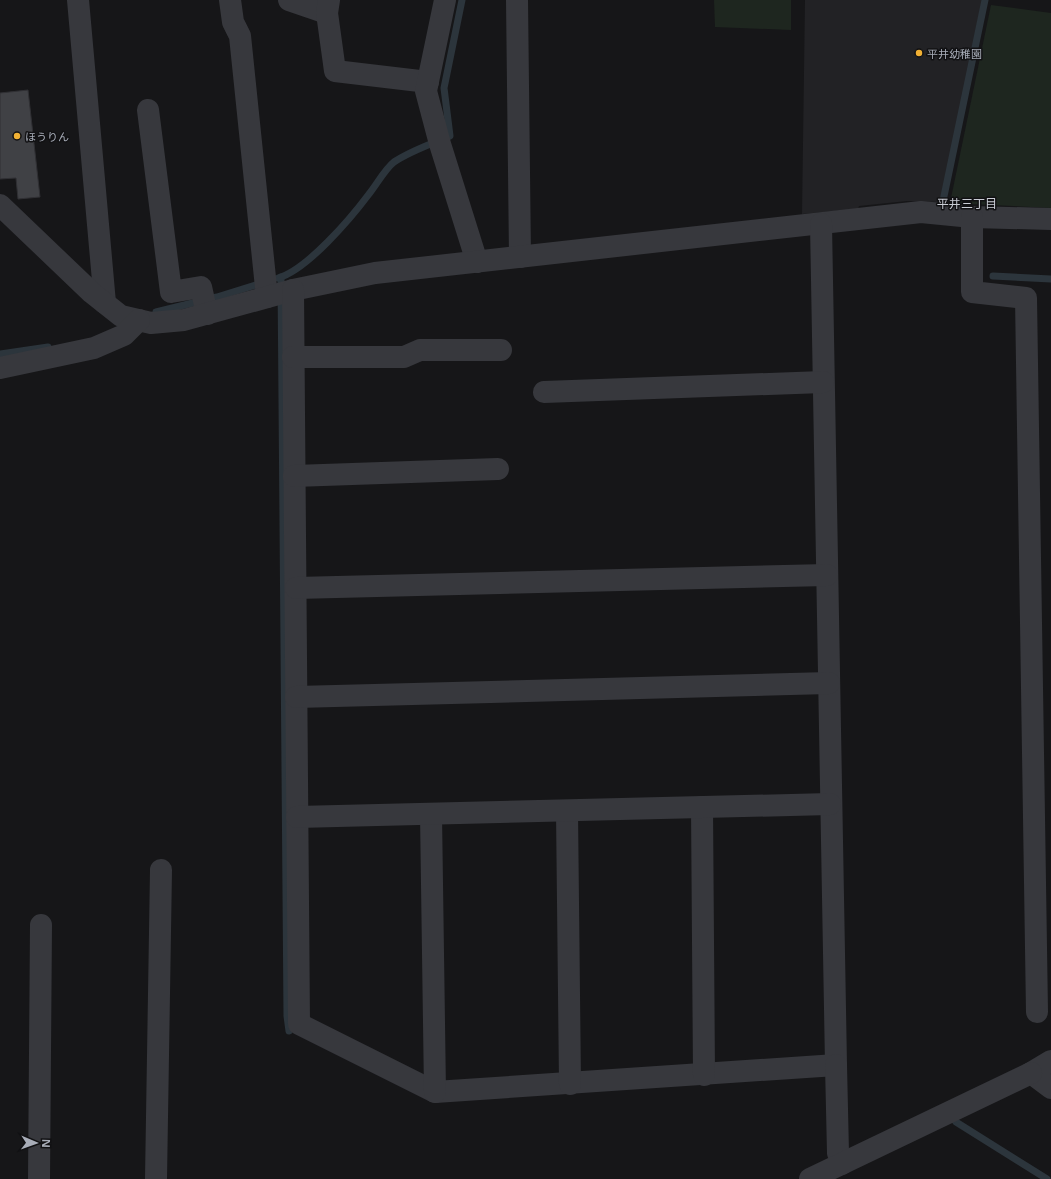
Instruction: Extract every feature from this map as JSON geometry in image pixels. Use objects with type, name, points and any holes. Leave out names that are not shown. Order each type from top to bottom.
[{"type":"street","points":[[78,0],[105,303]]},
{"type":"street","points":[[230,0],[233,22],[240,36],[276,289],[293,357],[299,1024],[435,1092],[836,1065]]},
{"type":"street","points":[[289,0],[328,6],[335,71],[428,82]]},
{"type":"street","points":[[446,0],[426,91],[439,140],[477,262]]},
{"type":"street","points":[[517,0],[520,257]]},
{"type":"street","points":[[148,110],[171,292],[201,287],[205,305]]},
{"type":"street","points":[[0,205],[105,303],[121,316],[151,323],[184,320],[205,305],[276,289],[375,273],[921,212],[972,217],[1051,219]]},
{"type":"street","points":[[972,217],[972,292],[1026,298],[1037,1012]]},
{"type":"street","points":[[821,224],[830,804],[836,1065],[840,1159]]},
{"type":"street","points":[[0,368],[94,348],[124,335],[139,320]]},
{"type":"street","points":[[293,357],[404,358],[420,350],[501,350]]},
{"type":"street","points":[[544,392],[823,382]]},
{"type":"street","points":[[294,476],[498,470]]},
{"type":"street","points":[[296,588],[827,575]]},
{"type":"street","points":[[296,697],[828,683]]},
{"type":"street","points":[[297,817],[830,804]]},
{"type":"street","points":[[702,807],[704,1075]]},
{"type":"street","points":[[567,810],[570,1084]]},
{"type":"street","points":[[431,814],[435,1092]]},
{"type":"street","points":[[156,1179],[161,870]]},
{"type":"street","points":[[39,1179],[41,925]]},
{"type":"street","points":[[810,1179],[840,1159],[1031,1073],[1051,1061]]},
{"type":"street","points":[[1031,1073],[1051,1088]]},
{"type":"shaded area","points":[[714,0],[791,0],[791,30],[715,27]]},
{"type":"shaded area","points":[[805,0],[982,0],[941,202],[907,201],[859,206],[858,209],[802,214]]},
{"type":"shaded area","points":[[991,5],[1051,13],[1051,208],[950,203]]},
{"type":"building","name":"ほうりん","points":[[28,90],[40,197],[18,199],[16,178],[0,179],[0,93]]},
{"type":"waterway","points":[[278,278],[302,265],[328,242],[394,162],[414,151],[450,136],[444,88],[462,0]]},
{"type":"waterway","points":[[943,201],[985,0]]},
{"type":"waterway","points":[[993,276],[1051,279]]},
{"type":"waterway","points":[[281,277],[287,1016],[289,1031]]},
{"type":"waterway","points":[[156,312],[217,297],[262,283]]},
{"type":"waterway","points":[[0,354],[48,347]]},
{"type":"waterway","points":[[951,1116],[956,1122],[1047,1179]]},
{"type":"place","name":"平井幼稚園","points":[[919,53]]},
{"type":"place","name":"ほうりん","points":[[17,136]]},
{"type":"district","name":"平井三丁目","points":[[967,203]]}]
